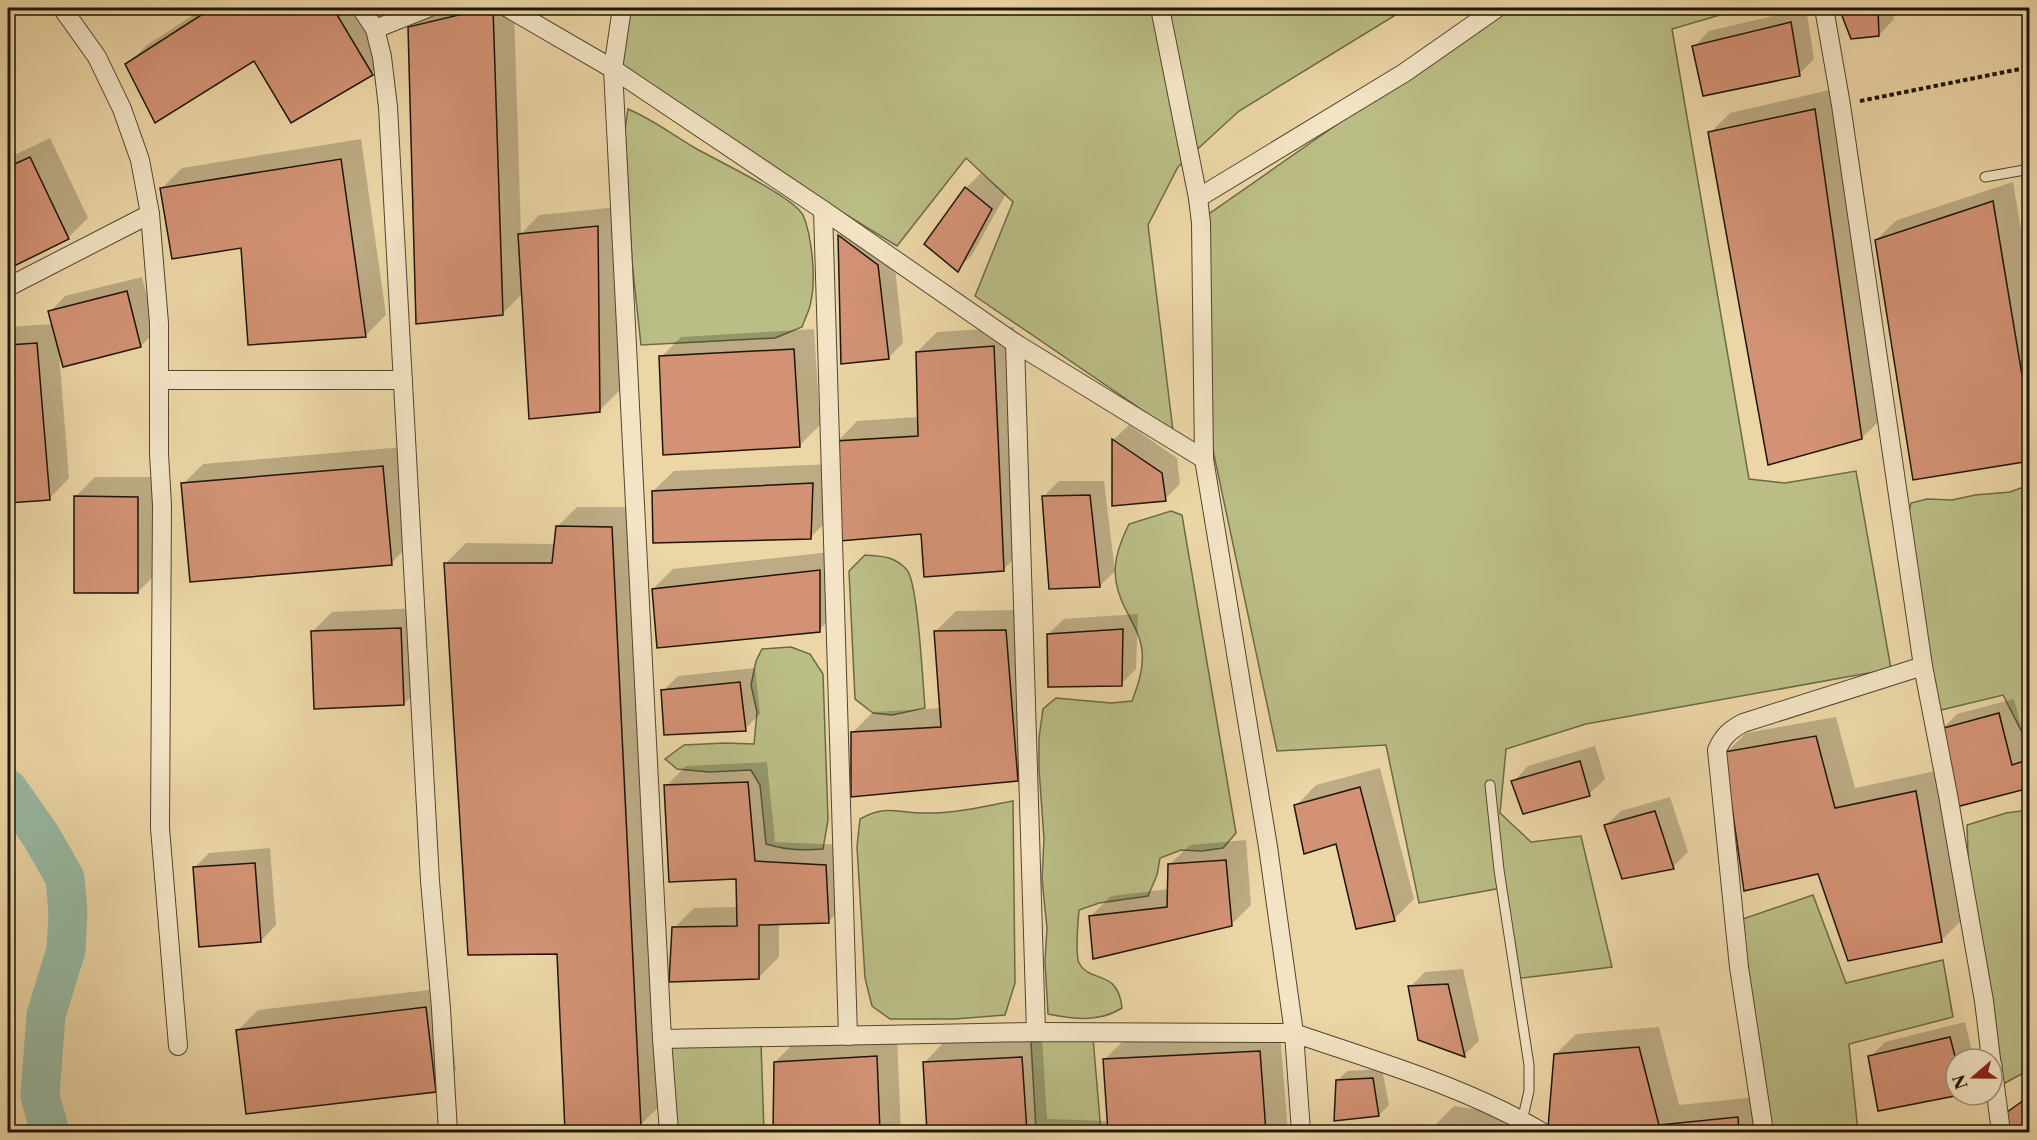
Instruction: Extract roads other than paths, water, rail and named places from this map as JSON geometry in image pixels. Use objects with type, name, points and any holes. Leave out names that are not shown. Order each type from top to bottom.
[{"type":"street","points":[[62,8],[97,57],[122,109],[140,160],[150,214],[159,323],[159,454],[162,505],[160,828],[178,1046]]},
{"type":"street","points":[[362,8],[375,28],[382,57],[388,107],[430,881],[448,1132]]},
{"type":"street","points":[[375,28],[428,8]]},
{"type":"street","points":[[508,8],[613,69],[1015,343],[1204,459]]},
{"type":"street","points":[[622,8],[613,69],[662,1039],[669,1132]]},
{"type":"street","points":[[1160,8],[1198,198],[1201,223],[1204,459],[1268,848],[1294,1033],[1301,1132]]},
{"type":"street","points":[[1198,198],[1404,74],[1497,8]]},
{"type":"street","points":[[1824,8],[1841,105],[1923,666],[1948,795],[1990,1047]]},
{"type":"street","points":[[823,210],[848,1036]]},
{"type":"street","points":[[8,287],[150,214]]},
{"type":"street","points":[[1015,343],[1036,1032]]},
{"type":"street","points":[[159,380],[403,380]]},
{"type":"street","points":[[1764,1132],[1739,967],[1718,750],[1721,740],[1730,730],[1743,723],[1923,666]]},
{"type":"street","points":[[662,1039],[1036,1032],[1294,1033],[1444,1086],[1522,1120],[1542,1132]]},
{"type":"street","points":[[1998,1107],[2001,1132]]},
{"type":"lane","points":[[1985,177],[2030,168]]},
{"type":"lane","points":[[1490,784],[1499,870],[1529,1065],[1529,1091],[1522,1120]]},
{"type":"waterway","points":[[8,789],[41,836],[65,878],[68,912],[66,950],[46,1015],[40,1096],[50,1132]]}]
